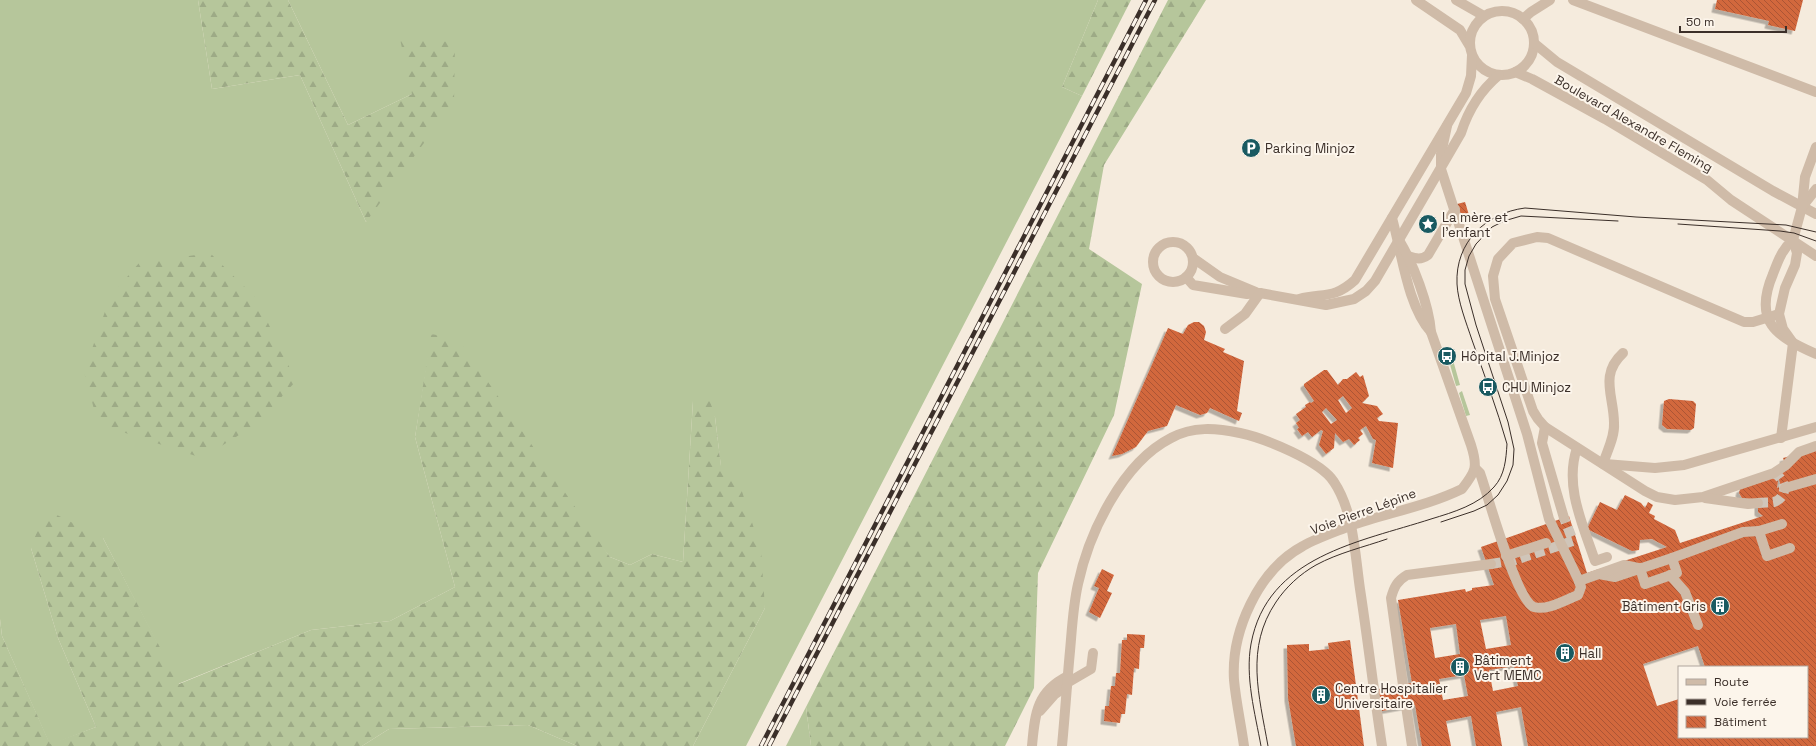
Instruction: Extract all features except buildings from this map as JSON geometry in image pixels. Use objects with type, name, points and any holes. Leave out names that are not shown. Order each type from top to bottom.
[{"type":"street","points":[[1416,0],[1460,30],[1470,45]]},
{"type":"street","points":[[1456,0],[1484,16]]},
{"type":"street","points":[[1523,19],[1550,0]]},
{"type":"street","points":[[1573,0],[1816,92]]},
{"type":"street","points":[[1186,277],[1193,285],[1246,294],[1260,293],[1326,305],[1354,299],[1371,286],[1441,169],[1461,133],[1466,118],[1487,85],[1499,75],[1515,72],[1523,67],[1529,60],[1534,43],[1529,25],[1523,19],[1514,13],[1504,10],[1493,12],[1484,16],[1473,29],[1470,45],[1472,56],[1471,76],[1466,93],[1354,280],[1344,290],[1330,296],[1299,299]]},
{"type":"street","name":"Boulevard Alexandre Fleming","points":[[1534,43],[1557,62],[1773,191],[1816,214]]},
{"type":"street","points":[[1472,56],[1483,69],[1499,75]]},
{"type":"street","name":"Boulevard Alexandre Fleming","points":[[1515,72],[1532,79],[1605,119],[1708,180],[1731,200],[1816,256]]},
{"type":"street","points":[[1399,240],[1408,256],[1430,320],[1431,332],[1471,445],[1475,459],[1475,468],[1480,473],[1506,556],[1526,601],[1533,606],[1543,608],[1578,595],[1581,587],[1549,519],[1527,434],[1441,169],[1441,154],[1447,126]]},
{"type":"street","points":[[1781,438],[1792,343],[1783,329],[1779,314],[1785,288],[1795,265],[1797,253],[1793,240],[1802,207],[1805,178],[1816,148]]},
{"type":"street","points":[[1802,207],[1816,189]]},
{"type":"street","points":[[1802,207],[1816,210]]},
{"type":"street","points":[[1408,256],[1416,259],[1423,258],[1428,255],[1455,210]]},
{"type":"street","points":[[1392,218],[1399,240],[1402,265],[1422,322],[1431,332]]},
{"type":"street","points":[[1779,314],[1753,322],[1744,322],[1548,238],[1537,236],[1513,243],[1498,259],[1493,276],[1495,299],[1533,411],[1538,419],[1545,427],[1645,491],[1657,497],[1675,500],[1703,497],[1774,473],[1786,465],[1799,452],[1816,446]]},
{"type":"street","points":[[1793,240],[1786,246],[1780,256],[1767,288],[1765,303],[1766,318],[1772,328],[1781,336],[1816,354]]},
{"type":"street","points":[[1176,241],[1188,248],[1193,258],[1193,265],[1186,277],[1174,282],[1161,279],[1154,268],[1154,254],[1162,244],[1176,241]]},
{"type":"street","points":[[1193,258],[1220,277],[1260,293]]},
{"type":"street","points":[[1383,268],[1402,265]]},
{"type":"street","points":[[1225,329],[1245,314],[1260,293]]},
{"type":"street","points":[[1485,306],[1493,314],[1502,318]]},
{"type":"street","points":[[1603,464],[1612,439],[1614,423],[1609,385],[1610,379],[1616,360],[1624,353]]},
{"type":"street","points":[[1545,427],[1542,443],[1564,518]]},
{"type":"street","points":[[1603,464],[1656,468],[1684,465],[1816,427]]},
{"type":"street","points":[[1062,746],[1077,586],[1087,549],[1121,483],[1150,452],[1171,437],[1195,430],[1217,428],[1270,442],[1289,451],[1322,471],[1333,480],[1342,498],[1350,526],[1382,746]]},
{"type":"street","points":[[1577,448],[1574,457],[1573,484],[1576,506],[1595,561],[1607,557]]},
{"type":"street","name":"Voie Pierre Lépine","points":[[1244,746],[1234,680],[1235,657],[1239,636],[1247,613],[1266,580],[1283,561],[1302,546],[1350,526],[1462,489],[1473,475],[1475,468]]},
{"type":"street","points":[[1785,488],[1816,479]]},
{"type":"street","points":[[1703,497],[1748,504],[1758,503]]},
{"type":"street","points":[[1579,581],[1598,574],[1615,577],[1742,532],[1759,532],[1782,524]]},
{"type":"street","points":[[1759,532],[1767,556],[1790,548]]},
{"type":"street","points":[[1506,556],[1546,543]]},
{"type":"street","points":[[1640,568],[1645,584],[1677,573],[1672,558]]},
{"type":"street","points":[[1403,685],[1391,598],[1394,587],[1407,575],[1491,564]]},
{"type":"street","points":[[1670,575],[1685,592],[1698,625]]},
{"type":"street","points":[[1032,746],[1035,717],[1044,695],[1054,683],[1067,681],[1091,669],[1093,653]]},
{"type":"street","points":[[1406,706],[1412,746]]},
{"type":"green space","points":[[0,0],[198,0],[212,89],[300,75],[366,222],[412,94],[348,125],[288,0],[1098,0],[1062,87],[1082,96],[746,746],[693,746],[765,608],[721,467],[715,417],[693,401],[683,562],[652,554],[630,565],[610,557],[432,334],[415,437],[455,587],[390,621],[311,630],[178,684],[103,538],[31,548],[58,638],[96,727],[50,745],[2,636],[0,619]]},
{"type":"green space","points":[[198,0],[288,0],[348,125],[412,94],[400,39],[455,42],[454,102],[366,222],[300,75],[212,89]]},
{"type":"green space","points":[[1098,0],[1131,0],[1082,96],[1062,87]]},
{"type":"green space","points":[[1168,0],[1206,0],[1104,165],[1089,249],[1142,284],[1114,415],[1038,573],[1034,688],[1005,746],[811,746],[806,707]]},
{"type":"green space","points":[[210,253],[256,298],[296,381],[257,424],[202,458],[98,424],[84,372],[110,297],[139,263]]},
{"type":"green space","points":[[431,334],[458,339],[610,557],[630,565],[652,554],[683,562],[693,401],[708,394],[715,417],[721,466],[736,473],[761,550],[765,608],[693,746],[577,746],[528,725],[389,729],[362,746],[0,746],[0,619],[2,636],[50,744],[96,727],[58,638],[31,548],[45,509],[103,538],[179,684],[311,630],[390,621],[455,587],[415,437]]},
{"type":"green space","points":[[1453,360],[1460,385],[1456,386],[1449,361]]},
{"type":"green space","points":[[1462,391],[1470,415],[1466,416],[1459,393]]},
{"type":"green space","points":[[806,707],[811,746],[786,746]]},
{"type":"green space","points":[[528,725],[577,746],[362,746],[389,729]]},
{"type":"tunnel","points":[[1758,503],[1774,502],[1779,500],[1782,496],[1784,492],[1783,483],[1774,473]]},
{"type":"tunnel","points":[[1491,564],[1515,560],[1573,541],[1564,518]]},
{"type":"tunnel","points":[[1403,685],[1406,706]]},
{"type":"tram line","points":[[1261,746],[1250,682],[1249,657],[1251,644],[1260,614],[1276,591],[1296,572],[1320,557],[1347,545],[1448,514],[1481,499],[1494,487],[1501,477],[1507,444],[1465,319],[1457,284],[1461,255],[1467,243],[1476,232],[1486,223],[1498,216],[1525,208],[1636,217],[1786,225],[1816,232]]},
{"type":"tram line","points":[[1441,522],[1487,505],[1498,495],[1507,481],[1513,465],[1514,449],[1508,422],[1476,325],[1465,284],[1465,270],[1469,256],[1476,244],[1492,227],[1504,221],[1521,216],[1618,221]]},
{"type":"tram line","points":[[1678,224],[1780,231],[1794,233],[1816,241]]},
{"type":"tram line","points":[[1268,746],[1258,690],[1257,672],[1257,654],[1260,637],[1266,619],[1284,591],[1304,572],[1324,561],[1387,539]]},
{"type":"railway","points":[[761,746],[1146,0]]},
{"type":"railway","points":[[769,746],[1155,0]]},
{"type":"place","name":"Parking Minjoz","points":[[1251,148]]},
{"type":"place","name":"La mère et l'enfant","points":[[1428,224]]},
{"type":"place","name":"Hôpital J.Minjoz","points":[[1447,356]]},
{"type":"place","name":"CHU Minjoz","points":[[1488,387]]},
{"type":"place","name":"Bâtiment Gris","points":[[1720,606]]},
{"type":"place","name":"Hall","points":[[1565,653]]},
{"type":"place","name":"Bâtiment Vert MEMC","points":[[1460,667]]},
{"type":"place","name":"Centre Hospitalier Universitaire","points":[[1321,695]]}]
